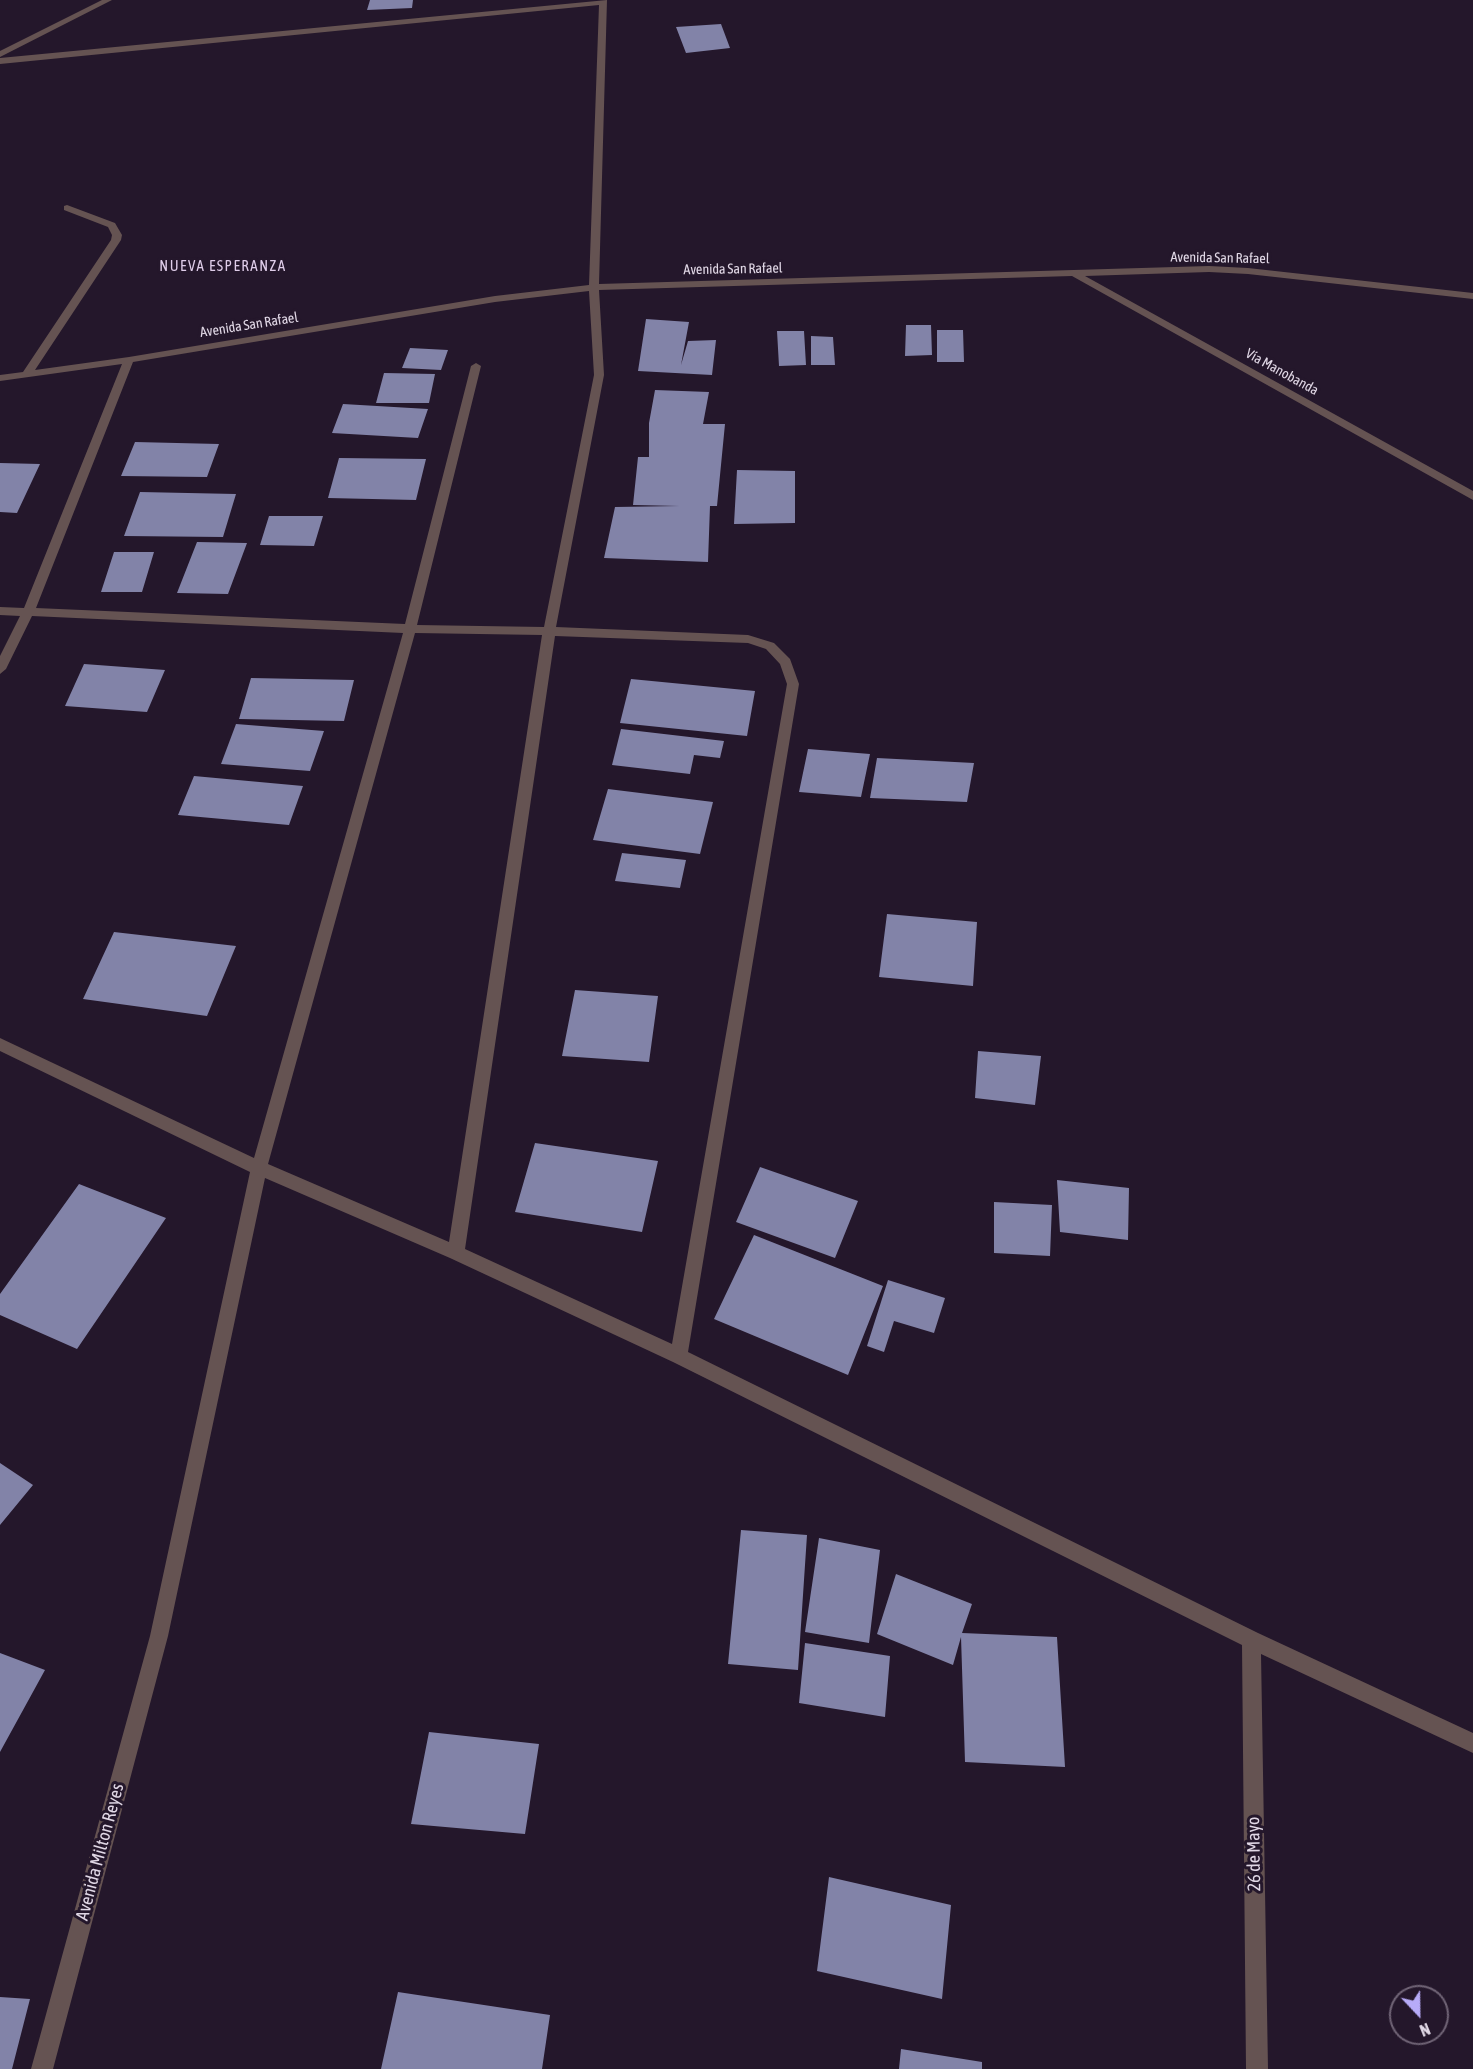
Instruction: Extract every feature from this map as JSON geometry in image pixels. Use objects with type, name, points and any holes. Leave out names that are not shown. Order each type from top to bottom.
[{"type":"street","points":[[0,54],[108,0]]},
{"type":"street","points":[[0,61],[603,1],[594,287],[599,375],[549,631],[456,1253]]},
{"type":"street","points":[[27,374],[116,240],[117,235],[112,225],[67,208]]},
{"type":"street","name":"Avenida San Rafael","points":[[0,378],[129,360],[495,299],[594,287],[1209,270],[1248,271],[1473,296]]},
{"type":"street","name":"Vía Manobanda","points":[[1076,275],[1473,496]]},
{"type":"street","points":[[0,669],[28,612],[129,360]]},
{"type":"street","name":"Avenida Milton Reyes","points":[[42,2069],[159,1636],[259,1168],[410,629],[476,366]]},
{"type":"street","points":[[0,611],[410,629],[549,631],[748,639],[770,646],[786,663],[793,684],[680,1356]]},
{"type":"street","points":[[0,1044],[259,1168],[456,1253],[680,1356],[1251,1640],[1473,1743]]},
{"type":"street","name":"26 de Mayo","points":[[1251,1640],[1257,2069]]},
{"type":"building","points":[[370,0],[413,0],[412,8],[367,10]]},
{"type":"building","points":[[721,24],[730,48],[686,53],[676,27]]},
{"type":"building","points":[[646,319],[689,322],[681,365],[688,341],[716,340],[712,375],[638,371]]},
{"type":"building","points":[[906,325],[931,325],[932,355],[905,356]]},
{"type":"building","points":[[937,330],[963,330],[964,362],[937,362]]},
{"type":"building","points":[[777,331],[804,331],[806,365],[779,366]]},
{"type":"building","points":[[811,336],[833,337],[835,365],[811,365]]},
{"type":"building","points":[[410,348],[448,350],[441,370],[402,368]]},
{"type":"building","points":[[384,373],[435,374],[429,403],[376,403]]},
{"type":"building","points":[[655,390],[709,392],[703,424],[725,424],[717,506],[710,506],[708,562],[604,558],[615,507],[679,506],[633,505],[638,457],[649,457],[649,423]]},
{"type":"building","points":[[343,404],[428,409],[418,438],[332,433]]},
{"type":"building","points":[[135,442],[219,444],[207,477],[121,476]]},
{"type":"building","points":[[339,458],[426,459],[416,500],[328,498]]},
{"type":"building","points":[[0,463],[40,464],[17,513],[0,512]]},
{"type":"building","points":[[737,470],[795,471],[795,523],[734,524]]},
{"type":"building","points":[[140,492],[236,494],[223,537],[124,536]]},
{"type":"building","points":[[269,516],[323,516],[314,546],[260,545]]},
{"type":"building","points":[[197,542],[247,543],[228,594],[177,593]]},
{"type":"building","points":[[114,552],[154,552],[142,592],[101,592]]},
{"type":"building","points":[[84,664],[165,670],[147,712],[65,706]]},
{"type":"building","points":[[251,678],[354,680],[344,721],[239,719]]},
{"type":"building","points":[[631,679],[755,691],[747,736],[620,723]]},
{"type":"building","points":[[236,724],[324,731],[310,771],[221,764]]},
{"type":"building","points":[[621,729],[724,741],[720,758],[694,755],[690,774],[612,765]]},
{"type":"building","points":[[808,749],[870,754],[861,797],[799,792]]},
{"type":"building","points":[[877,758],[974,763],[967,802],[870,798]]},
{"type":"building","points":[[194,776],[303,786],[289,825],[178,815]]},
{"type":"building","points":[[608,789],[713,802],[700,854],[593,840]]},
{"type":"building","points":[[622,853],[686,860],[680,888],[615,881]]},
{"type":"building","points":[[887,914],[977,922],[973,986],[879,977]]},
{"type":"building","points":[[114,932],[236,946],[207,1016],[83,999]]},
{"type":"building","points":[[575,990],[658,996],[649,1062],[562,1056]]},
{"type":"building","points":[[978,1051],[1041,1056],[1035,1105],[975,1098]]},
{"type":"building","points":[[535,1143],[658,1161],[642,1232],[515,1212]]},
{"type":"building","points":[[760,1167],[858,1201],[835,1258],[736,1222]]},
{"type":"building","points":[[1057,1180],[1129,1188],[1128,1240],[1060,1232]]},
{"type":"building","points":[[79,1184],[166,1218],[77,1349],[0,1315],[0,1294]]},
{"type":"building","points":[[994,1202],[1052,1205],[1050,1256],[994,1253]]},
{"type":"building","points":[[754,1235],[883,1286],[848,1375],[714,1319]]},
{"type":"building","points":[[888,1280],[945,1298],[934,1333],[894,1321],[884,1352],[867,1346]]},
{"type":"building","points":[[0,1463],[33,1485],[0,1525]]},
{"type":"building","points":[[741,1530],[807,1535],[798,1670],[728,1664]]},
{"type":"building","points":[[819,1538],[880,1550],[869,1643],[805,1632]]},
{"type":"building","points":[[896,1574],[972,1604],[962,1633],[1057,1637],[1065,1767],[965,1762],[961,1637],[953,1665],[877,1634]]},
{"type":"building","points":[[805,1643],[890,1656],[885,1717],[799,1703]]},
{"type":"building","points":[[0,1653],[45,1670],[0,1752]]},
{"type":"building","points":[[429,1732],[539,1744],[525,1834],[411,1824]]},
{"type":"building","points":[[829,1877],[951,1905],[942,1999],[817,1971]]},
{"type":"building","points":[[398,1992],[550,2015],[542,2069],[381,2069]]},
{"type":"building","points":[[0,1997],[30,1999],[12,2069],[0,2069]]},
{"type":"building","points":[[901,2049],[982,2062],[982,2069],[899,2069]]},
{"type":"district","name":"NUEVA ESPERANZA","points":[[223,266]]}]
